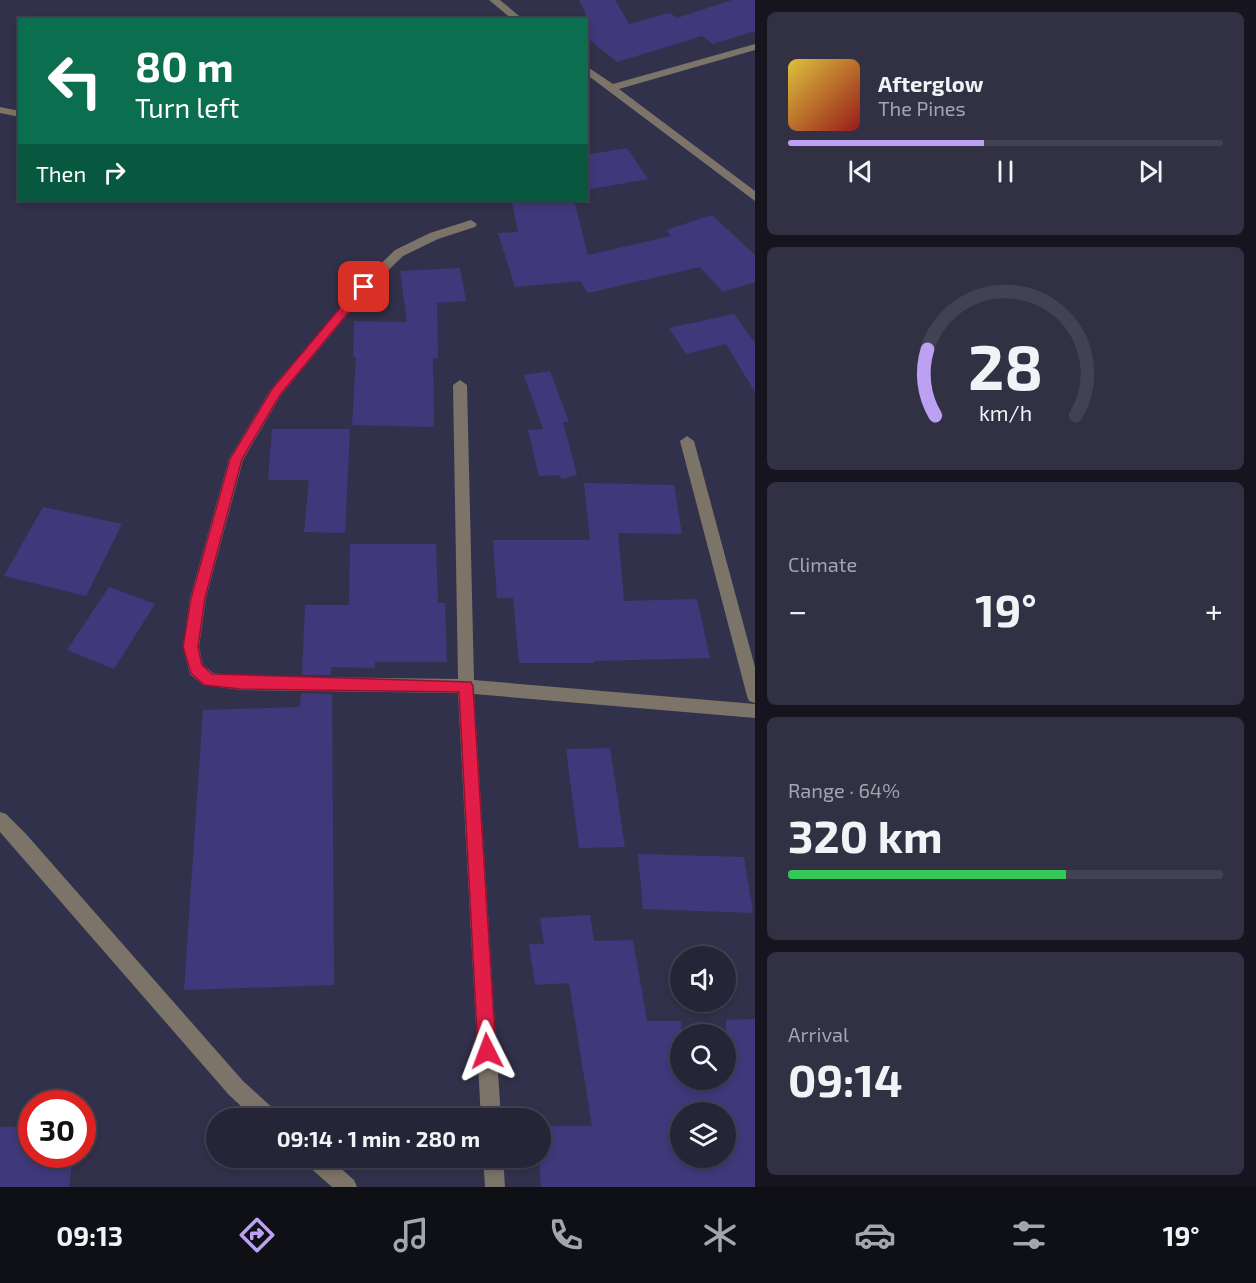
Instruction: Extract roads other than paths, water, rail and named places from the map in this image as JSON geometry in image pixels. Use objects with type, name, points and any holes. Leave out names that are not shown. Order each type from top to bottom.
[{"type":"street","points":[[494,0],[517,18]]},
{"type":"street","points":[[611,88],[755,47]]},
{"type":"street","points":[[588,71],[755,197]]},
{"type":"street","points":[[0,110],[18,114]]},
{"type":"street","points":[[471,224],[434,236],[399,253],[364,287],[276,392],[236,459],[198,598],[190,647],[196,669],[209,680],[241,683],[466,686],[755,711]]},
{"type":"street","points":[[460,385],[466,686],[490,1108]]},
{"type":"street","points":[[687,441],[755,696]]},
{"type":"street","points":[[0,820],[21,840],[236,1088],[258,1108]]},
{"type":"street","points":[[325,1168],[347,1187]]},
{"type":"street","points":[[494,1168],[495,1187]]}]
